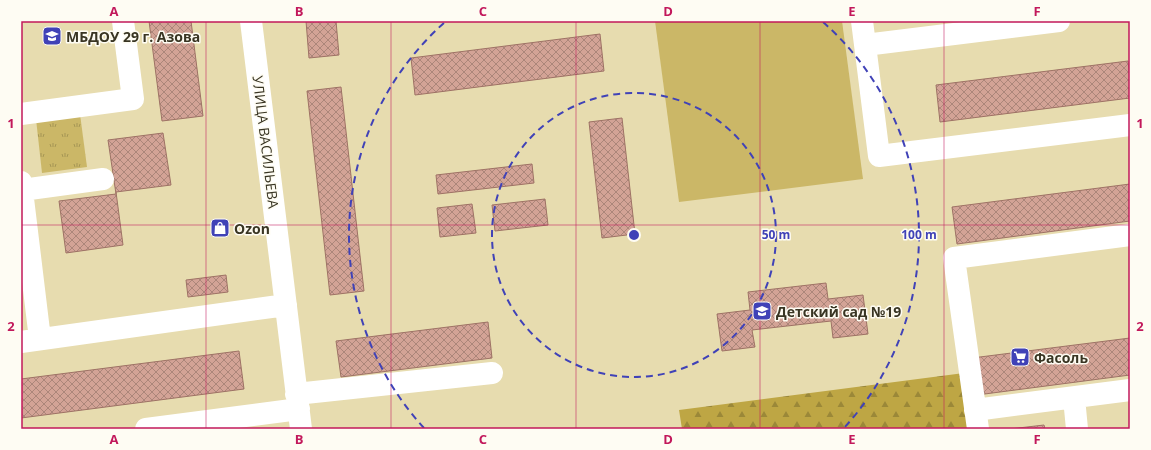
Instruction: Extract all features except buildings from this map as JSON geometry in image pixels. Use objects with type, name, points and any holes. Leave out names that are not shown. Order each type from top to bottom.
[{"type":"street","points":[[21,114],[133,99],[123,21]]},
{"type":"street","name":"УЛИЦА ВАСИЛЬЕВА","points":[[251,21],[299,411]]},
{"type":"street","points":[[862,21],[879,156],[1130,125]]},
{"type":"street","points":[[865,45],[1059,21]]},
{"type":"street","points":[[103,179],[22,186],[30,340],[286,305]]},
{"type":"street","points":[[1130,235],[954,258],[976,420],[1074,398],[1130,390]]},
{"type":"street","points":[[146,429],[180,427],[299,411],[492,373]]},
{"type":"street","points":[[1074,398],[1077,429]]},
{"type":"green space","points":[[655,21],[842,21],[863,179],[679,202]]},
{"type":"green space","points":[[80,114],[87,167],[42,173],[36,119]]},
{"type":"green space","points":[[964,373],[972,429],[682,429],[679,410]]},
{"type":"place","name":"МБДОУ 29 г. Азова","points":[[52,36]]},
{"type":"place","name":"Ozon","points":[[220,228]]},
{"type":"place","name":"Детский сад №19","points":[[762,311]]},
{"type":"place","name":"Фасоль","points":[[1020,357]]}]
